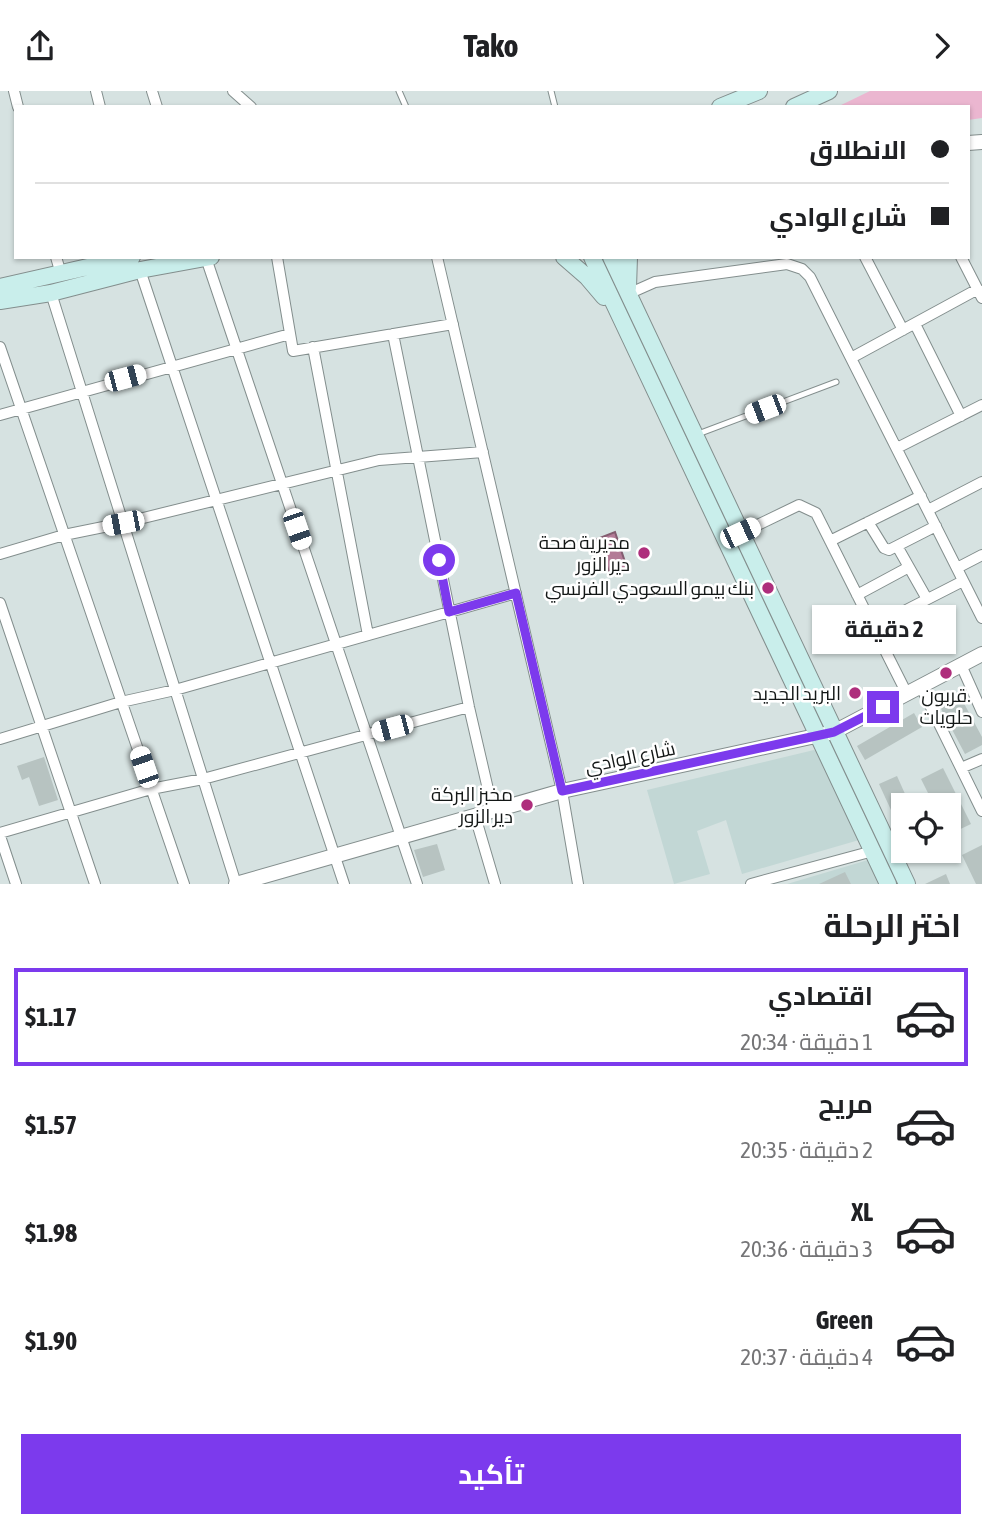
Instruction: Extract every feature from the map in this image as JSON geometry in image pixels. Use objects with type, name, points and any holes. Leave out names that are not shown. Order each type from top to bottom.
[{"type":"main road","points":[[725,105],[759,91]]},
{"type":"main road","points":[[798,105],[829,91]]},
{"type":"main road","points":[[0,288],[61,274],[197,259]]},
{"type":"main road","points":[[566,259],[587,277],[621,318]]},
{"type":"main road","points":[[593,259],[826,734],[907,884]]},
{"type":"main road","points":[[612,259],[740,533],[888,884]]},
{"type":"main road","points":[[628,294],[629,259]]},
{"type":"main road","points":[[0,301],[51,293],[136,264]]},
{"type":"street","points":[[233,91],[249,105]]},
{"type":"street","points":[[57,259],[61,274]]},
{"type":"street","points":[[209,259],[236,348],[416,884]]},
{"type":"street","points":[[278,259],[293,351],[453,324]]},
{"type":"street","points":[[437,259],[562,791],[579,884]]},
{"type":"street","points":[[866,259],[903,330]]},
{"type":"street","points":[[851,358],[980,294],[962,259]]},
{"type":"street","points":[[136,264],[344,884]]},
{"type":"street","points":[[628,294],[655,282],[787,264],[802,269],[810,277],[982,618]]},
{"type":"street","points":[[51,293],[236,884]]},
{"type":"street","points":[[915,324],[961,416]]},
{"type":"street","points":[[0,415],[290,334]]},
{"type":"street","points":[[393,334],[449,612],[493,811]]},
{"type":"street","points":[[0,347],[184,884]]},
{"type":"street","points":[[313,347],[368,635]]},
{"type":"street","points":[[897,448],[982,405]]},
{"type":"street","points":[[0,554],[64,535],[379,460],[483,452]]},
{"type":"street","points":[[928,510],[982,482]]},
{"type":"street","points":[[830,541],[920,496]]},
{"type":"street","points":[[740,533],[799,505],[816,513],[907,694]]},
{"type":"street","points":[[868,522],[884,548],[889,551],[936,526]]},
{"type":"street","points":[[897,546],[927,599]]},
{"type":"street","points":[[957,568],[982,555]]},
{"type":"street","points":[[857,596],[909,567]]},
{"type":"street","points":[[873,627],[963,580]]},
{"type":"street","points":[[0,739],[121,702],[175,690],[516,593]]},
{"type":"street","points":[[0,603],[95,884]]},
{"type":"street","name":"شارع الوادي","points":[[236,884],[284,877],[335,856],[562,791],[826,734],[982,654]]},
{"type":"street","points":[[961,665],[982,712]]},
{"type":"street","points":[[921,687],[982,811]]},
{"type":"street","points":[[16,884],[0,834],[151,789],[203,779],[469,707]]},
{"type":"street","points":[[961,768],[982,759]]},
{"type":"street","points":[[475,816],[495,884]]},
{"type":"street","points":[[751,884],[873,851]]},
{"type":"lane","points":[[695,435],[836,382]]},
{"type":"shaded area","points":[[870,91],[982,91],[982,118],[970,120],[970,105],[841,105]]},
{"type":"shaded area","points":[[615,532],[627,568],[610,574],[597,539]]},
{"type":"shaded area","points":[[814,750],[819,753],[859,840],[742,874],[726,820],[697,831],[710,874],[674,884],[647,790]]},
{"type":"shaded area","points":[[868,860],[880,884],[787,884]]},
{"type":"building","points":[[959,694],[982,737],[982,745],[965,754],[939,705]]},
{"type":"building","points":[[914,713],[922,727],[865,760],[857,746]]},
{"type":"building","points":[[44,757],[58,800],[39,806],[29,777],[22,780],[17,766]]},
{"type":"building","points":[[943,768],[956,793],[928,793],[921,779]]},
{"type":"building","points":[[897,776],[905,793],[891,793],[891,810],[879,784]]},
{"type":"building","points":[[961,804],[971,824],[961,829]]},
{"type":"building","points":[[437,844],[445,870],[423,877],[414,850]]},
{"type":"building","points":[[982,845],[982,884],[976,884],[962,855]]},
{"type":"building","points":[[845,872],[851,884],[819,884]]},
{"type":"building","points":[[946,874],[950,884],[925,884]]},
{"type":"place","name":"مديرية صحة دير الزور","points":[[644,553]]},
{"type":"place","name":"بنك بيمو السعودي الفرنسي","points":[[768,588]]},
{"type":"place","name":"قربون. حلويات","points":[[946,673]]},
{"type":"place","name":"البريد الجديد","points":[[855,693]]},
{"type":"place","name":"مخبز البركة دير الزور","points":[[527,805]]},
{"type":"route","points":[[439,560],[449,612],[516,593],[562,791],[834,732],[883,707]]}]
